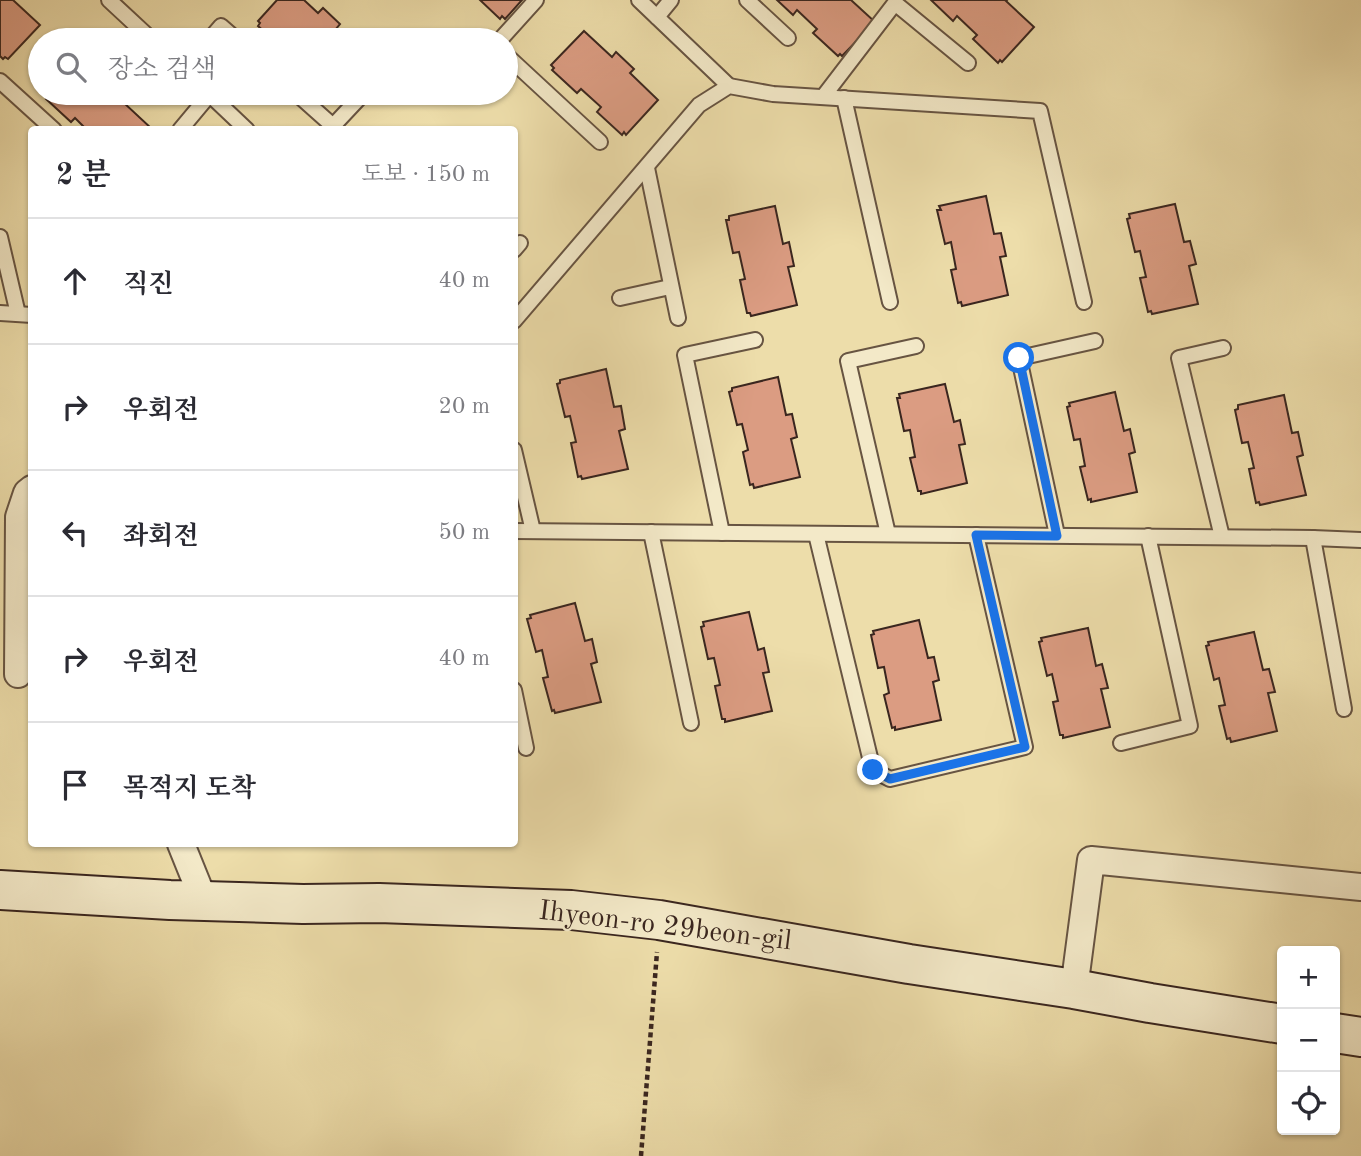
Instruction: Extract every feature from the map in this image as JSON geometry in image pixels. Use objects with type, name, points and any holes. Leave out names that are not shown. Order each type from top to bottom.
[{"type":"street","points":[[16,673],[19,517],[28,492]]},
{"type":"street","points":[[182,847],[204,901]]},
{"type":"street","points":[[1074,989],[1091,860],[1361,887]]},
{"type":"street","name":"Ihyeon-ro 29beon-gil","points":[[0,890],[204,901],[379,903],[571,910],[659,920],[909,964],[1277,1023]]},
{"type":"street","points":[[1340,1034],[1361,1037],[1361,1032]]},
{"type":"lane","points":[[110,0],[139,28]]},
{"type":"lane","points":[[511,28],[536,0]]},
{"type":"lane","points":[[639,0],[729,86],[773,94],[1040,111],[1084,302]]},
{"type":"lane","points":[[657,17],[671,0]]},
{"type":"lane","points":[[747,0],[788,38]]},
{"type":"lane","points":[[823,97],[895,3],[968,63]]},
{"type":"lane","points":[[518,66],[600,142]]},
{"type":"lane","points":[[0,81],[50,126]]},
{"type":"lane","points":[[518,316],[699,105],[729,86]]},
{"type":"lane","points":[[844,98],[890,302]]},
{"type":"lane","points":[[183,126],[200,105]]},
{"type":"lane","points":[[221,105],[243,126]]},
{"type":"lane","points":[[309,105],[333,126],[353,105]]},
{"type":"lane","points":[[647,167],[678,318]]},
{"type":"lane","points":[[0,237],[25,315],[0,313]]},
{"type":"lane","points":[[620,298],[670,287]]},
{"type":"lane","points":[[722,533],[685,355],[755,340]]},
{"type":"lane","points":[[1057,536],[1019,358],[1095,341]]},
{"type":"lane","points":[[888,534],[848,361],[916,346]]},
{"type":"lane","points":[[1222,537],[1179,358],[1223,348]]},
{"type":"lane","points":[[518,467],[533,531]]},
{"type":"lane","points":[[518,531],[1361,540]]},
{"type":"lane","points":[[651,532],[691,723]]},
{"type":"lane","points":[[816,534],[873,770],[890,779],[1025,747],[976,535]]},
{"type":"lane","points":[[1121,743],[1190,726],[1148,536]]},
{"type":"lane","points":[[1313,538],[1344,709]]},
{"type":"lane","points":[[518,709],[526,748]]},
{"type":"path","points":[[641,1156],[659,920]]},
{"type":"building","points":[[0,0],[13,0],[40,25],[37,28],[28,28],[28,38],[8,59],[0,56]]},
{"type":"building","points":[[277,0],[304,0],[318,13],[323,8],[340,24],[337,28],[260,28],[258,21]]},
{"type":"building","points":[[480,0],[522,0],[505,19],[502,16],[500,19]]},
{"type":"building","points":[[777,0],[851,0],[875,22],[842,56],[838,56],[813,33],[817,29],[797,10],[793,15]]},
{"type":"building","points":[[931,0],[1007,0],[1034,27],[1002,62],[1000,60],[998,63],[973,39],[977,35],[957,16],[953,21]]},
{"type":"building","points":[[584,31],[612,57],[616,52],[634,69],[630,73],[658,100],[626,135],[624,132],[622,135],[597,112],[601,107],[581,89],[577,93],[552,70],[554,68],[551,65]]},
{"type":"building","points":[[53,105],[126,105],[149,126],[83,126],[75,118],[71,122]]},
{"type":"building","points":[[986,196],[994,234],[1001,233],[1006,256],[1000,257],[1008,295],[962,306],[961,302],[958,303],[951,270],[956,269],[951,242],[945,244],[937,210],[941,210],[939,206]]},
{"type":"building","points":[[1175,204],[1184,242],[1190,241],[1196,264],[1189,266],[1198,304],[1152,314],[1151,311],[1148,312],[1140,278],[1146,277],[1140,251],[1135,252],[1127,219],[1130,218],[1129,214]]},
{"type":"building","points":[[775,206],[783,244],[789,242],[794,266],[788,267],[797,305],[751,316],[747,313],[740,280],[745,279],[739,252],[733,253],[726,220],[729,220],[729,216]]},
{"type":"building","points":[[606,369],[614,407],[621,406],[625,429],[619,431],[628,469],[582,479],[581,476],[578,477],[571,443],[576,442],[570,416],[565,417],[557,384],[560,380]]},
{"type":"building","points":[[778,377],[786,415],[792,414],[797,437],[791,439],[800,477],[754,488],[753,484],[750,485],[743,452],[748,450],[742,424],[737,425],[729,392],[732,388]]},
{"type":"building","points":[[945,384],[954,422],[960,420],[965,444],[959,445],[967,483],[921,494],[910,458],[915,457],[910,430],[904,431],[897,398],[900,398],[899,394]]},
{"type":"building","points":[[1115,392],[1124,431],[1130,429],[1135,452],[1129,454],[1137,492],[1091,502],[1091,499],[1088,500],[1080,467],[1085,466],[1080,439],[1074,440],[1067,407],[1070,406],[1069,403]]},
{"type":"building","points":[[1284,395],[1292,433],[1298,432],[1303,455],[1297,457],[1306,495],[1260,505],[1259,502],[1256,503],[1249,469],[1254,468],[1248,442],[1242,443],[1235,410],[1238,405]]},
{"type":"building","points":[[575,603],[585,641],[592,639],[597,662],[591,664],[601,702],[555,713],[552,711],[543,678],[548,677],[542,650],[536,652],[527,619],[531,618],[530,615]]},
{"type":"building","points":[[749,612],[758,650],[764,648],[769,672],[763,673],[772,711],[725,722],[715,686],[720,685],[714,658],[708,659],[701,627],[704,626],[703,622]]},
{"type":"building","points":[[919,620],[928,658],[934,657],[939,680],[933,682],[941,720],[895,730],[895,727],[892,728],[884,695],[889,693],[884,667],[878,668],[871,635],[874,634],[873,631]]},
{"type":"building","points":[[1088,628],[1096,666],[1102,664],[1108,688],[1101,689],[1110,727],[1063,738],[1053,702],[1058,701],[1052,674],[1047,676],[1039,642],[1042,641],[1041,638]]},
{"type":"building","points":[[1254,632],[1263,670],[1269,669],[1275,692],[1268,693],[1277,731],[1231,742],[1230,738],[1227,739],[1219,706],[1225,705],[1219,678],[1214,680],[1206,646],[1209,645],[1208,642]]},
{"type":"route","points":[[873,770],[890,779],[1025,747],[976,535],[1057,536],[1019,358]]}]
